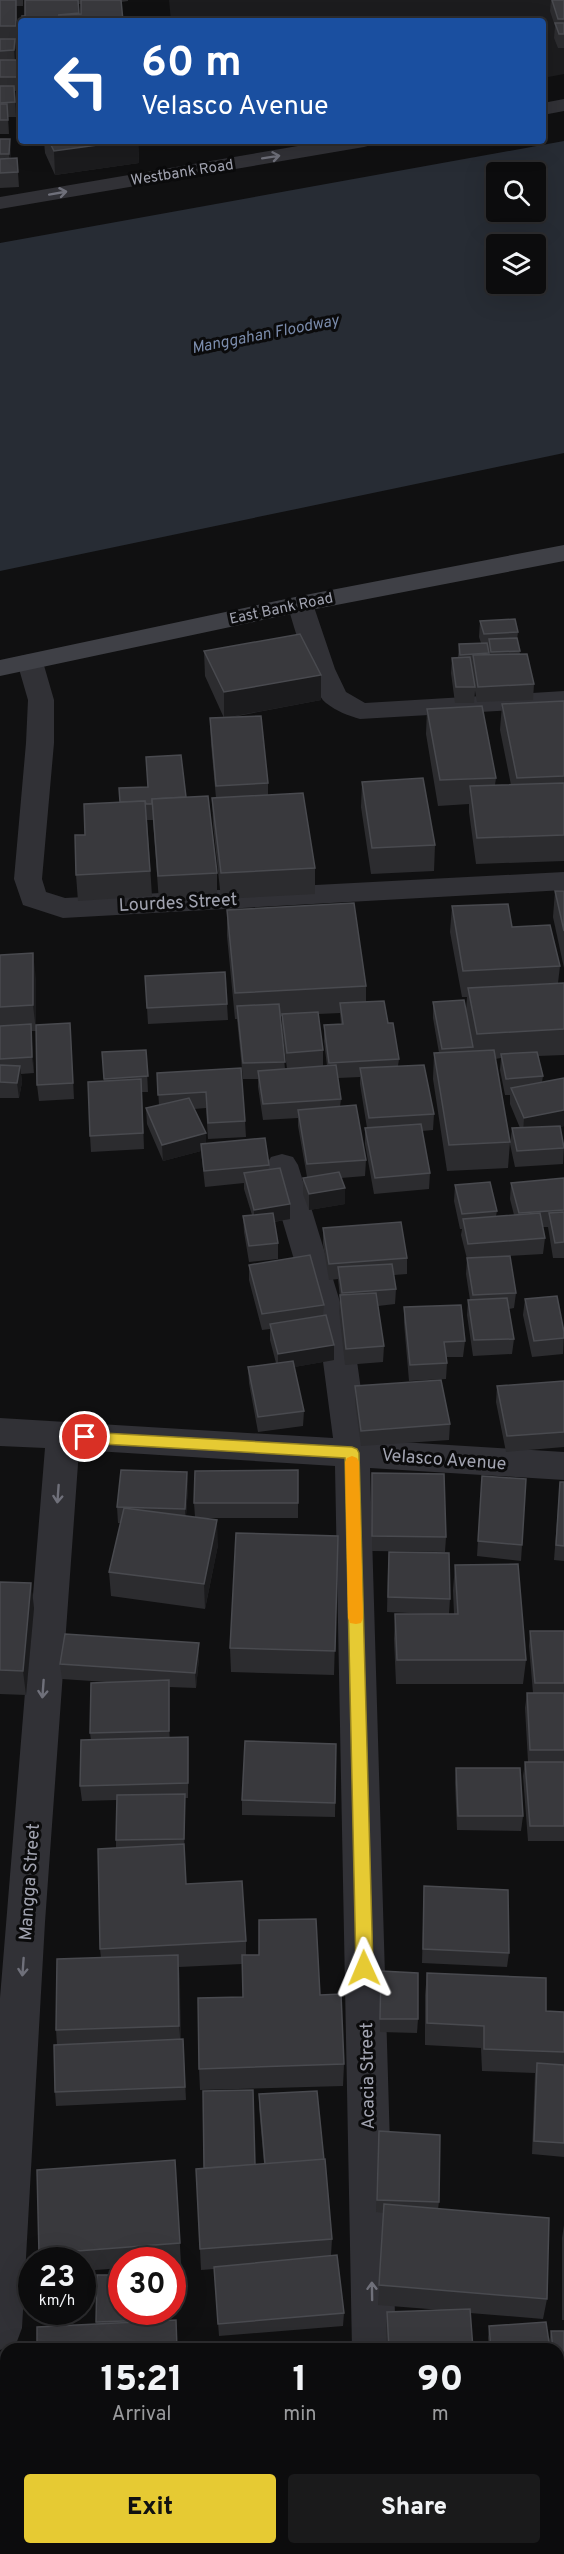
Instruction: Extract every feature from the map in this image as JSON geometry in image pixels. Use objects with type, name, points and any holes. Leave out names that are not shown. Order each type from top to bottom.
[{"type":"main road","name":"East Bank Road","points":[[0,668],[300,604],[564,553]]},
{"type":"street","points":[[546,108],[564,105]]},
{"type":"street","name":"Westbank Road","points":[[0,203],[346,144]]},
{"type":"street","points":[[300,604],[322,669],[335,697],[360,711],[564,699]]},
{"type":"street","name":"Lourdes Street","points":[[30,662],[41,700],[28,879],[33,898],[63,908],[564,881]]},
{"type":"street","name":"Acacia Street","points":[[282,1165],[339,1354],[352,1453],[374,2343]]},
{"type":"street","name":"Velasco Avenue","points":[[0,1432],[564,1466]]},
{"type":"street","name":"Mangga Street","points":[[0,2328],[25,1922],[63,1436]]},
{"type":"shaded area","points":[[169,0],[564,0],[564,74],[546,77],[546,18],[171,18]]},
{"type":"water","name":"Manggahan Floodway","points":[[564,141],[564,453],[0,571],[0,243]]},
{"type":"building","points":[[0,0],[16,0],[16,26],[0,26]]},
{"type":"building","points":[[25,0],[78,0],[79,13],[58,15],[81,14],[81,0],[121,0],[123,18],[22,18],[25,16]]},
{"type":"building","points":[[552,0],[564,0],[564,19],[558,19]]},
{"type":"building","points":[[555,23],[564,23],[564,34],[559,34]]},
{"type":"building","points":[[0,39],[15,39],[14,50],[0,51]]},
{"type":"building","points":[[0,60],[18,60],[17,77],[0,77]]},
{"type":"building","points":[[0,86],[14,86],[15,102],[0,103]]},
{"type":"building","points":[[0,104],[7,104],[8,120],[0,120]]},
{"type":"building","points":[[0,139],[10,139],[9,154],[0,154]]},
{"type":"building","points":[[50,144],[105,144],[54,151]]},
{"type":"building","points":[[17,158],[18,172],[0,173],[0,159]]},
{"type":"building","points":[[515,619],[518,632],[484,634],[480,621]]},
{"type":"building","points":[[300,634],[321,675],[224,692],[204,651]]},
{"type":"building","points":[[517,638],[520,651],[491,652],[489,639]]},
{"type":"building","points":[[487,643],[489,653],[460,655],[459,644]]},
{"type":"building","points":[[527,654],[534,684],[478,687],[473,655]]},
{"type":"building","points":[[470,657],[475,687],[456,687],[452,658]]},
{"type":"building","points":[[564,701],[564,776],[517,778],[502,704]]},
{"type":"building","points":[[482,706],[496,778],[440,780],[427,709]]},
{"type":"building","points":[[261,716],[268,783],[216,786],[210,718]]},
{"type":"building","points":[[181,755],[186,797],[152,799],[152,804],[146,804],[145,801],[120,802],[119,788],[148,787],[146,757]]},
{"type":"building","points":[[423,778],[435,845],[372,848],[362,782]]},
{"type":"building","points":[[564,783],[564,835],[477,838],[470,786]]},
{"type":"building","points":[[303,793],[315,868],[221,873],[212,798]]},
{"type":"building","points":[[208,796],[217,873],[158,876],[152,799]]},
{"type":"building","points":[[145,801],[150,871],[76,875],[75,835],[85,835],[84,804]]},
{"type":"building","points":[[555,891],[564,891],[564,931]]},
{"type":"building","points":[[354,903],[366,986],[235,993],[227,910]]},
{"type":"building","points":[[508,904],[512,927],[550,925],[560,966],[463,971],[452,906]]},
{"type":"building","points":[[33,953],[33,1005],[0,1007],[0,955]]},
{"type":"building","points":[[225,972],[227,1004],[147,1008],[145,976]]},
{"type":"building","points":[[564,983],[564,1029],[477,1034],[468,988]]},
{"type":"building","points":[[464,1000],[473,1047],[442,1049],[433,1002]]},
{"type":"building","points":[[384,1001],[388,1023],[393,1023],[399,1059],[329,1063],[324,1025],[343,1024],[340,1003]]},
{"type":"building","points":[[279,1004],[285,1062],[243,1063],[237,1006]]},
{"type":"building","points":[[318,1012],[323,1050],[287,1053],[282,1014]]},
{"type":"building","points":[[70,1023],[73,1083],[37,1085],[36,1025]]},
{"type":"building","points":[[31,1024],[32,1057],[0,1059],[0,1026]]},
{"type":"building","points":[[146,1050],[148,1076],[104,1079],[102,1052]]},
{"type":"building","points":[[494,1050],[510,1142],[449,1145],[434,1053]]},
{"type":"building","points":[[537,1052],[543,1076],[506,1079],[501,1054]]},
{"type":"building","points":[[0,1065],[20,1066],[17,1083],[0,1082]]},
{"type":"building","points":[[336,1065],[341,1099],[263,1104],[258,1071]]},
{"type":"building","points":[[424,1065],[434,1114],[369,1118],[360,1068]]},
{"type":"building","points":[[241,1068],[245,1121],[208,1123],[206,1092],[158,1095],[157,1073]]},
{"type":"building","points":[[564,1078],[564,1110],[524,1118],[511,1088]]},
{"type":"building","points":[[141,1079],[143,1133],[90,1136],[88,1082]]},
{"type":"building","points":[[189,1098],[206,1133],[162,1145],[146,1108]]},
{"type":"building","points":[[356,1105],[366,1160],[307,1164],[298,1110]]},
{"type":"building","points":[[421,1124],[430,1173],[375,1178],[365,1128]]},
{"type":"building","points":[[560,1126],[564,1148],[517,1151],[512,1128]]},
{"type":"building","points":[[265,1138],[269,1165],[204,1171],[201,1144]]},
{"type":"building","points":[[280,1168],[290,1204],[254,1210],[244,1173]]},
{"type":"building","points":[[339,1172],[345,1188],[309,1194],[303,1178]]},
{"type":"building","points":[[564,1178],[564,1210],[519,1213],[511,1183]]},
{"type":"building","points":[[490,1182],[497,1211],[462,1214],[455,1185]]},
{"type":"building","points":[[564,1212],[564,1242],[555,1243],[549,1213]]},
{"type":"building","points":[[273,1213],[278,1243],[249,1246],[243,1216]]},
{"type":"building","points":[[540,1213],[545,1238],[468,1244],[463,1219]]},
{"type":"building","points":[[401,1222],[407,1258],[329,1264],[323,1228]]},
{"type":"building","points":[[310,1255],[324,1305],[262,1314],[249,1265]]},
{"type":"building","points":[[510,1256],[516,1293],[473,1295],[467,1258]]},
{"type":"building","points":[[392,1264],[396,1289],[342,1293],[338,1267]]},
{"type":"building","points":[[376,1293],[384,1346],[346,1349],[340,1295]]},
{"type":"building","points":[[557,1296],[564,1338],[534,1341],[525,1299]]},
{"type":"building","points":[[507,1298],[514,1339],[474,1340],[468,1300]]},
{"type":"building","points":[[461,1305],[465,1341],[444,1342],[447,1363],[410,1365],[404,1307]]},
{"type":"building","points":[[326,1315],[334,1345],[278,1354],[270,1324]]},
{"type":"building","points":[[293,1361],[304,1411],[258,1417],[248,1367]]},
{"type":"building","points":[[441,1380],[450,1424],[361,1431],[355,1386]]},
{"type":"building","points":[[564,1381],[564,1432],[507,1436],[497,1386]]},
{"type":"building","points":[[121,1470],[187,1472],[185,1509],[117,1507]]},
{"type":"building","points":[[298,1470],[298,1503],[194,1503],[195,1471]]},
{"type":"building","points":[[372,1473],[444,1474],[446,1537],[372,1536]]},
{"type":"building","points":[[482,1476],[526,1479],[522,1545],[478,1541]]},
{"type":"building","points":[[560,1482],[564,1482],[564,1546],[556,1545]]},
{"type":"building","points":[[124,1508],[217,1520],[204,1584],[109,1572]]},
{"type":"building","points":[[236,1533],[338,1536],[335,1651],[230,1648]]},
{"type":"building","points":[[389,1552],[449,1553],[450,1599],[388,1597]]},
{"type":"building","points":[[518,1564],[526,1660],[397,1660],[395,1614],[458,1614],[455,1565]]},
{"type":"building","points":[[0,1582],[31,1583],[23,1671],[0,1670]]},
{"type":"building","points":[[530,1631],[564,1631],[564,1683],[535,1683]]},
{"type":"building","points":[[65,1634],[199,1643],[195,1673],[60,1664]]},
{"type":"building","points":[[169,1680],[169,1731],[90,1733],[91,1683]]},
{"type":"building","points":[[527,1693],[564,1693],[564,1750],[530,1750]]},
{"type":"building","points":[[188,1737],[188,1783],[80,1786],[81,1740]]},
{"type":"building","points":[[245,1741],[336,1744],[335,1803],[242,1800]]},
{"type":"building","points":[[525,1762],[564,1762],[564,1826],[530,1826]]},
{"type":"building","points":[[456,1768],[520,1768],[523,1816],[458,1816]]},
{"type":"building","points":[[185,1794],[184,1839],[116,1840],[117,1795]]},
{"type":"building","points":[[184,1844],[186,1884],[242,1881],[246,1941],[100,1949],[98,1849]]},
{"type":"building","points":[[424,1886],[508,1890],[509,1953],[423,1949]]},
{"type":"building","points":[[316,1919],[320,1995],[341,1994],[344,2064],[199,2069],[198,1998],[243,1997],[242,1955],[259,1955],[259,1920]]},
{"type":"building","points":[[178,1955],[179,2026],[56,2030],[57,1959]]},
{"type":"building","points":[[381,1971],[418,1973],[418,2019],[380,2019]]},
{"type":"building","points":[[427,1973],[546,1978],[546,2011],[564,2012],[564,2052],[484,2049],[484,2026],[427,2023]]},
{"type":"building","points":[[183,2039],[185,2087],[55,2092],[54,2045]]},
{"type":"building","points":[[537,2063],[564,2065],[564,2143],[534,2141]]},
{"type":"building","points":[[253,2090],[255,2165],[204,2168],[203,2091]]},
{"type":"building","points":[[317,2091],[324,2160],[265,2164],[259,2094]]},
{"type":"building","points":[[379,2131],[440,2135],[439,2202],[377,2200]]},
{"type":"building","points":[[325,2159],[332,2239],[200,2249],[196,2169]]},
{"type":"building","points":[[175,2160],[180,2243],[96,2250],[96,2247],[39,2247],[37,2170]]},
{"type":"building","points":[[384,2204],[549,2218],[547,2299],[379,2285]]},
{"type":"building","points":[[337,2255],[344,2313],[218,2324],[214,2267]]},
{"type":"building","points":[[97,2275],[108,2275],[108,2322],[96,2322]]},
{"type":"building","points":[[470,2309],[473,2343],[389,2343],[387,2312]]},
{"type":"building","points":[[546,2322],[549,2343],[490,2343],[489,2326]]},
{"type":"building","points":[[108,2323],[176,2325],[177,2343],[37,2343],[37,2327]]},
{"type":"building","points":[[551,2331],[564,2331],[564,2343],[552,2343]]},
{"type":"slow traffic","points":[[352,1462],[356,1618]]},
{"type":"route","points":[[85,1437],[352,1453],[364,1968]]}]
